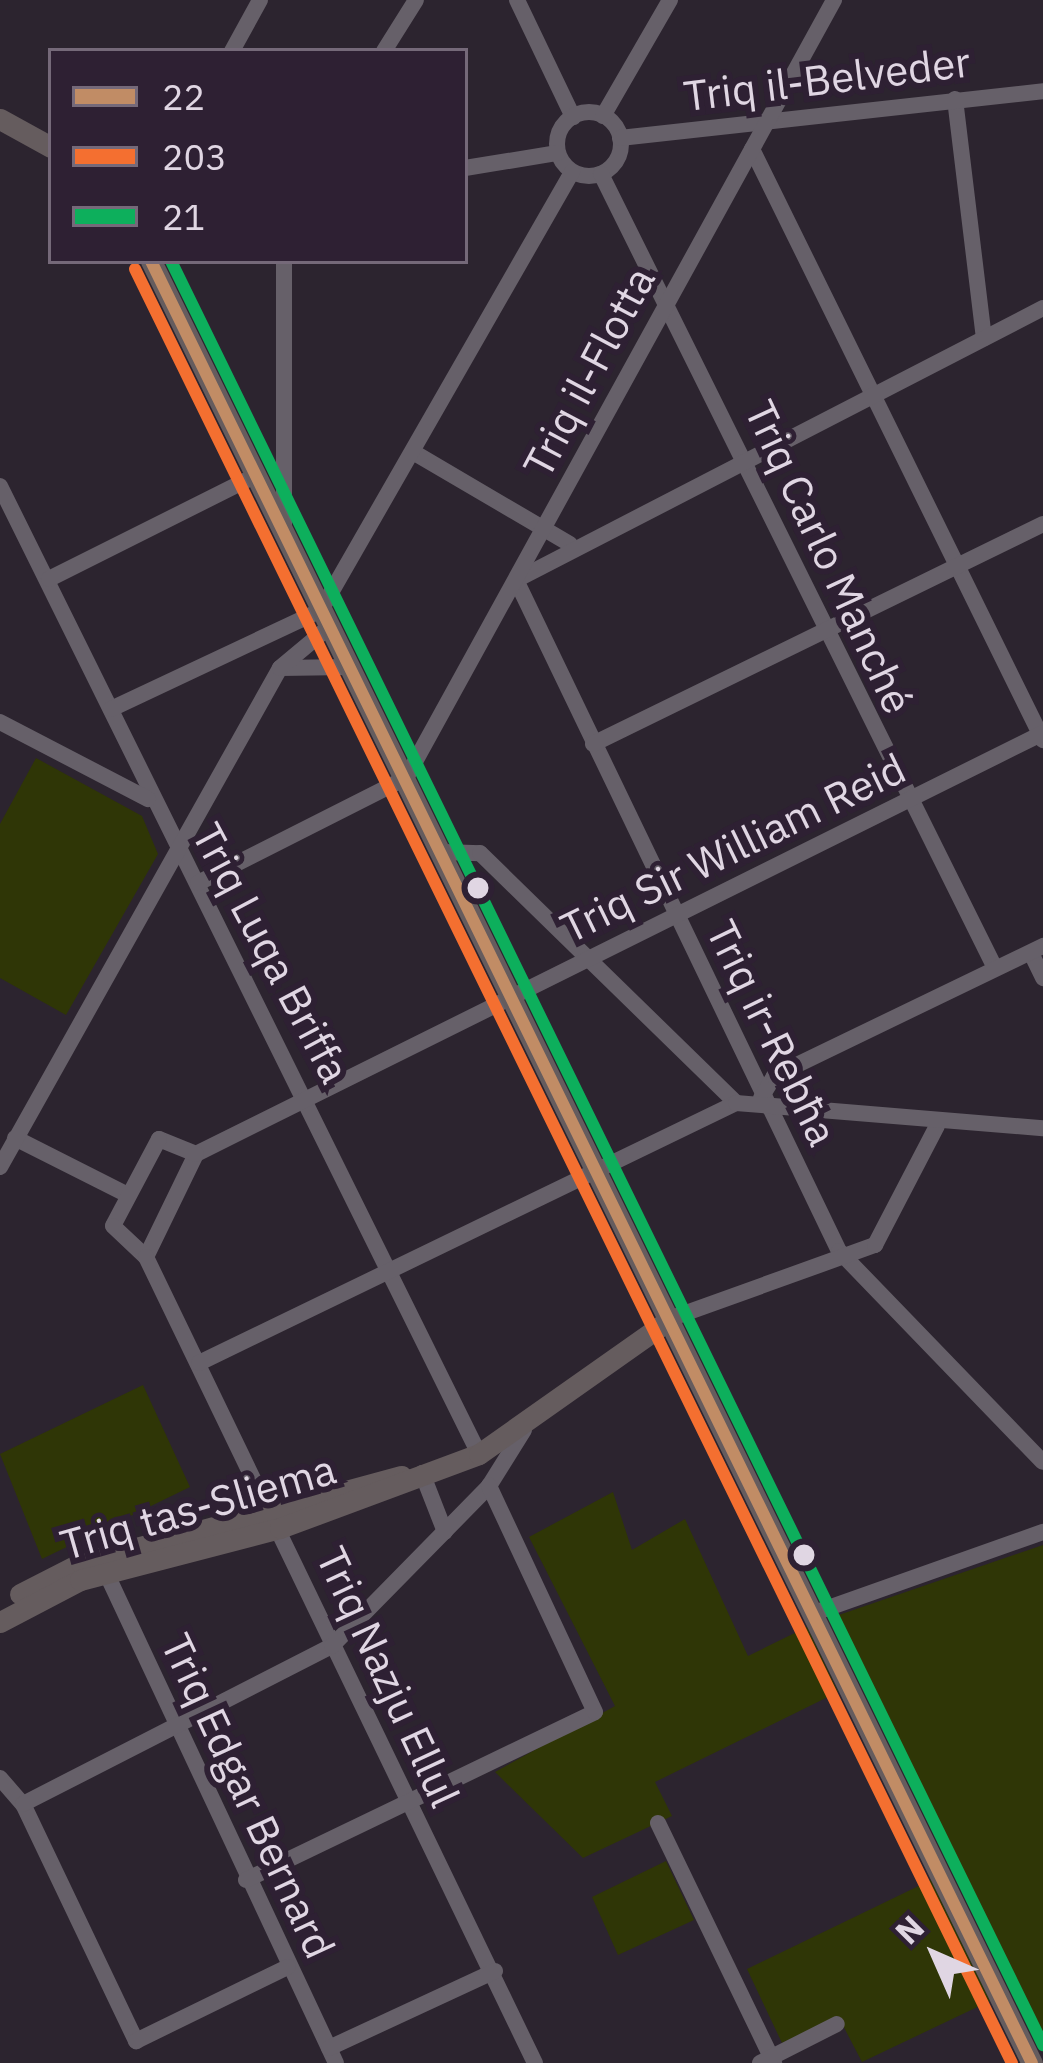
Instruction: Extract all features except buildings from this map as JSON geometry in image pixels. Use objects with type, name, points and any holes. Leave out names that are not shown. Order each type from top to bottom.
[{"type":"main road","points":[[0,120],[48,145]]},
{"type":"main road","points":[[152,264],[284,532],[318,619],[349,667],[444,851],[1032,2063]]},
{"type":"main road","name":"Triq tas-Sliema","points":[[0,1608],[103,1567],[479,1454],[524,1430],[672,1318]]},
{"type":"main road","name":"Triq tas-Sliema","points":[[0,1622],[55,1588],[103,1567]]},
{"type":"street","points":[[234,48],[260,0]]},
{"type":"street","points":[[386,48],[416,0]]},
{"type":"street","points":[[517,0],[573,117],[558,153]]},
{"type":"street","points":[[604,116],[670,0]]},
{"type":"street","name":"Triq il-Flotta","points":[[406,778],[549,526],[834,0]]},
{"type":"street","name":"Triq il-Belveder","points":[[620,138],[1043,91]]},
{"type":"street","points":[[956,99],[984,338]]},
{"type":"street","points":[[573,117],[604,116]]},
{"type":"street","points":[[558,153],[572,172],[601,174],[620,138],[604,116]]},
{"type":"street","points":[[752,149],[875,390],[1042,733],[1043,744]]},
{"type":"street","points":[[468,168],[558,153]]},
{"type":"street","points":[[0,1167],[280,668],[318,619],[572,172]]},
{"type":"street","name":"Triq Carlo Manché","points":[[601,174],[745,457],[906,804],[994,968]]},
{"type":"street","points":[[284,264],[284,532]]},
{"type":"street","points":[[516,580],[570,544],[1043,308]]},
{"type":"street","points":[[412,452],[549,526],[570,544]]},
{"type":"street","points":[[49,578],[256,475]]},
{"type":"street","name":"Triq Luqa Briffa","points":[[0,486],[49,578],[148,800],[198,883],[309,1099],[479,1454]]},
{"type":"street","points":[[593,744],[1043,524]]},
{"type":"street","name":"Triq ir-Rebħa","points":[[516,580],[760,1097],[839,1251],[1043,1462]]},
{"type":"street","points":[[280,668],[284,636],[318,619]]},
{"type":"street","points":[[111,710],[318,619]]},
{"type":"street","points":[[280,668],[349,667]]},
{"type":"street","points":[[0,722],[148,800]]},
{"type":"street","name":"Triq Sir William Reid","points":[[196,1154],[1042,733]]},
{"type":"street","points":[[198,883],[406,778]]},
{"type":"street","points":[[444,851],[480,853],[736,1102]]},
{"type":"street","points":[[760,1097],[775,1076],[1037,949],[1043,978]]},
{"type":"street","points":[[199,1363],[736,1102],[760,1097],[938,1126],[1043,1128]]},
{"type":"street","name":"Triq tas-Sliema","points":[[672,1318],[839,1251],[853,1257],[875,1245],[938,1126]]},
{"type":"street","points":[[15,1138],[126,1194],[159,1139],[196,1154],[146,1257]]},
{"type":"street","name":"Triq Nazju Ellul","points":[[126,1194],[113,1226],[146,1257],[275,1518],[405,1802],[495,1971],[535,2063]]},
{"type":"street","points":[[23,1804],[332,1646],[489,1486],[524,1430]]},
{"type":"street","points":[[422,1473],[445,1532]]},
{"type":"street","points":[[246,1880],[595,1705],[489,1486]]},
{"type":"street","points":[[814,1613],[1043,1532]]},
{"type":"street","name":"Triq Edgar Bernard","points":[[103,1567],[246,1880],[333,2056]]},
{"type":"street","points":[[0,1778],[23,1804],[136,2041],[288,1967]]},
{"type":"street","points":[[658,1823],[768,2061],[837,2024]]},
{"type":"street","points":[[333,2056],[495,1971]]},
{"type":"green space","points":[[36,758],[142,816],[158,854],[66,1015],[0,978],[0,824]]},
{"type":"green space","points":[[143,1385],[190,1487],[42,1559],[0,1454]]},
{"type":"green space","points":[[613,1492],[632,1550],[685,1519],[748,1656],[807,1627],[838,1692],[655,1782],[672,1816],[583,1858],[495,1772],[615,1706],[529,1537]]},
{"type":"green space","points":[[1043,1545],[1043,2052],[830,1618]]},
{"type":"green space","points":[[666,1861],[694,1920],[618,1955],[592,1897]]},
{"type":"green space","points":[[931,1880],[990,2001],[862,2062],[838,2016],[782,2043],[747,1969]]},
{"type":"transit line","name":"22","points":[[152,264],[1032,2063]]},
{"type":"transit line","name":"21","points":[[172,264],[1043,2045]]},
{"type":"transit line","name":"203","points":[[135,269],[1012,2063]]}]
